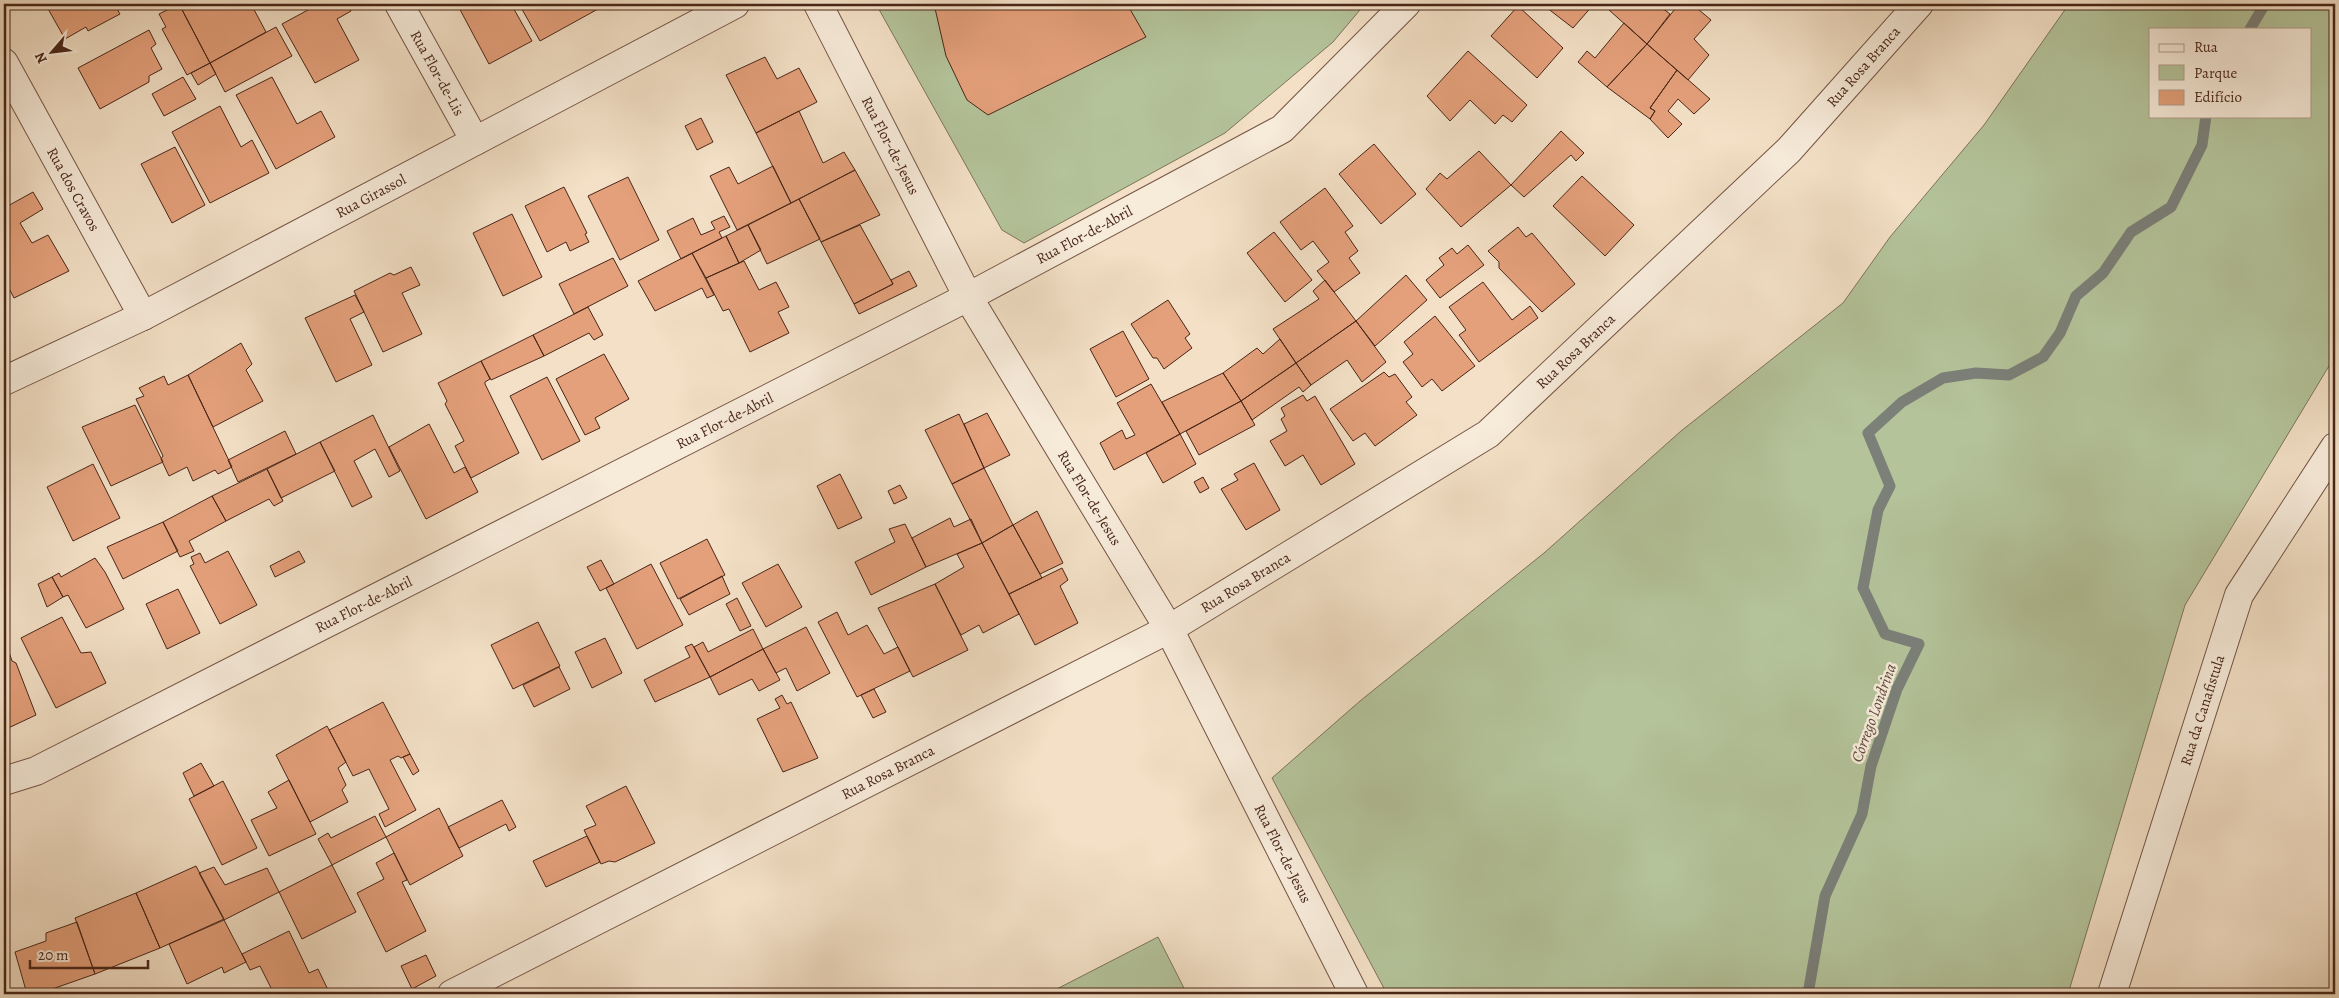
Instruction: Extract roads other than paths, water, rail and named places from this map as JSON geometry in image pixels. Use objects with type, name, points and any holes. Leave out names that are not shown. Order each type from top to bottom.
[{"type":"street","name":"Rua Flor-de-Lis","points":[[399,4],[474,141]]},
{"type":"street","name":"Rua Girassol","points":[[4,381],[143,316],[735,4]]},
{"type":"street","name":"Rua Flor-de-Jesus","points":[[818,4],[968,297],[1169,629],[1354,994]]},
{"type":"street","name":"Rua Flor-de-Abril","points":[[4,781],[36,771],[968,297],[1282,129],[1406,4]]},
{"type":"street","name":"Rua Rosa Branca","points":[[452,994],[1169,629],[1488,434],[1789,150],[1918,4]]},
{"type":"street","name":"Rua dos Cravos","points":[[4,63],[143,316]]},
{"type":"street","name":"Rua da Canafistula","points":[[2112,994],[2239,595],[2327,480],[2335,447]]},
{"type":"waterway","name":"Córrego Londrina","points":[[2251,28],[2265,4]]},
{"type":"waterway","name":"Córrego Londrina","points":[[1808,994],[1825,896],[1862,814],[1871,766],[1897,689],[1919,644],[1885,634],[1863,588],[1878,510],[1890,486],[1868,433],[1902,402],[1943,378],[1976,373],[2009,375],[2043,357],[2060,333],[2076,296],[2103,273],[2131,232],[2171,207],[2202,145],[2206,118]]}]
